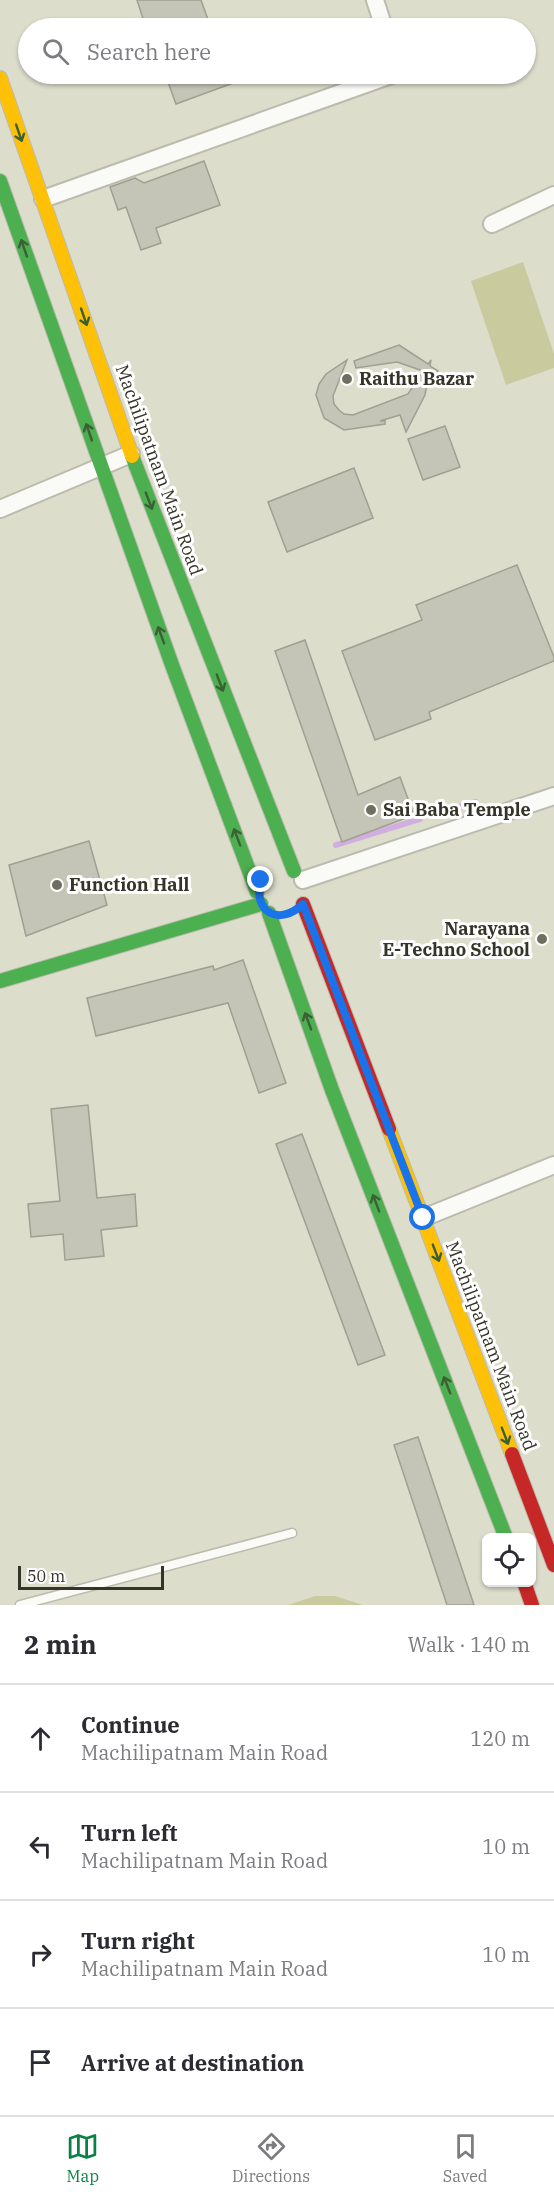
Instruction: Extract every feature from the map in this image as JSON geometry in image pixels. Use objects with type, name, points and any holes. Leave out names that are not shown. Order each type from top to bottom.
[{"type":"main road","name":"Machilipatnam Main Road","points":[[0,78],[131,454],[306,892],[278,907]]},
{"type":"main road","name":"Machilipatnam Main Road","points":[[0,181],[172,664],[278,907],[423,1218],[554,1565]]},
{"type":"main road","points":[[280,867],[298,875]]},
{"type":"main road","points":[[0,981],[278,907],[261,880],[265,875]]},
{"type":"main road","name":"Machilipatnam Main Road","points":[[278,907],[332,1090],[504,1533]]},
{"type":"main road","points":[[526,1587],[532,1605]]},
{"type":"street","points":[[375,0],[381,18]]},
{"type":"street","points":[[43,199],[366,84]]},
{"type":"street","points":[[492,224],[554,195]]},
{"type":"street","points":[[0,508],[131,454]]},
{"type":"street","points":[[298,875],[552,801]]},
{"type":"street","points":[[423,1218],[554,1165]]},
{"type":"lane","points":[[20,1605],[292,1533]]},
{"type":"green space","points":[[523,262],[554,354],[554,368],[506,385],[471,281]]},
{"type":"green space","points":[[315,1596],[335,1596],[363,1605],[288,1605]]},
{"type":"building","points":[[137,0],[201,0],[207,18],[143,18]]},
{"type":"building","points":[[169,84],[230,84],[176,104]]},
{"type":"building","points":[[204,161],[220,205],[156,228],[161,243],[141,250],[126,207],[118,210],[110,187],[135,178],[144,183]]},
{"type":"building","points":[[399,345],[428,364],[431,360],[430,366],[438,371],[435,376],[429,373],[425,395],[406,432],[400,415],[380,421],[385,421],[385,424],[344,430],[324,418],[316,395],[319,384],[326,374],[347,360],[333,396],[334,404],[344,414],[353,415],[408,394],[423,371],[397,362],[356,368],[354,361]]},
{"type":"building","points":[[445,426],[460,467],[423,480],[408,439]]},
{"type":"building","points":[[354,468],[373,518],[287,552],[268,502]]},
{"type":"building","points":[[517,565],[554,661],[429,712],[431,719],[375,740],[342,651],[422,620],[416,605]]},
{"type":"building","points":[[305,640],[358,795],[400,777],[414,815],[342,842],[275,651]]},
{"type":"building","name":"Function Hall","points":[[89,841],[107,905],[26,936],[9,865]]},
{"type":"building","points":[[243,960],[286,1083],[259,1093],[228,1003],[96,1036],[87,998],[213,966],[214,970]]},
{"type":"building","points":[[88,1105],[97,1198],[135,1194],[137,1226],[101,1230],[104,1256],[65,1260],[63,1234],[31,1237],[28,1204],[60,1201],[51,1109]]},
{"type":"building","points":[[302,1134],[385,1355],[358,1365],[276,1144]]},
{"type":"building","points":[[418,1437],[474,1605],[447,1605],[394,1445]]},
{"type":"waterway","points":[[442,812],[476,802]]},
{"type":"waterway","points":[[336,845],[420,819]]},
{"type":"traffic: fast","points":[[0,181],[172,665],[257,892]]},
{"type":"traffic: fast","points":[[132,456],[294,871]]},
{"type":"traffic: fast","points":[[0,981],[261,904]]},
{"type":"traffic: fast","points":[[269,913],[332,1090],[504,1533]]},
{"type":"traffic: slow","points":[[0,78],[132,456]]},
{"type":"traffic: slow","points":[[389,1129],[512,1454]]},
{"type":"traffic: jam","points":[[303,904],[389,1129]]},
{"type":"traffic: jam","points":[[512,1454],[554,1565]]},
{"type":"traffic: jam","points":[[526,1587],[532,1605]]},
{"type":"place","name":"Raithu Bazar","points":[[347,379]]},
{"type":"place","name":"Sai Baba Temple","points":[[371,810]]},
{"type":"place","name":"Function Hall","points":[[57,885]]},
{"type":"place","name":"Narayana E-Techno School","points":[[542,939]]},
{"type":"route","points":[[261,880],[257,892],[261,904],[270,913],[282,917],[294,913],[303,904],[423,1218]]}]
